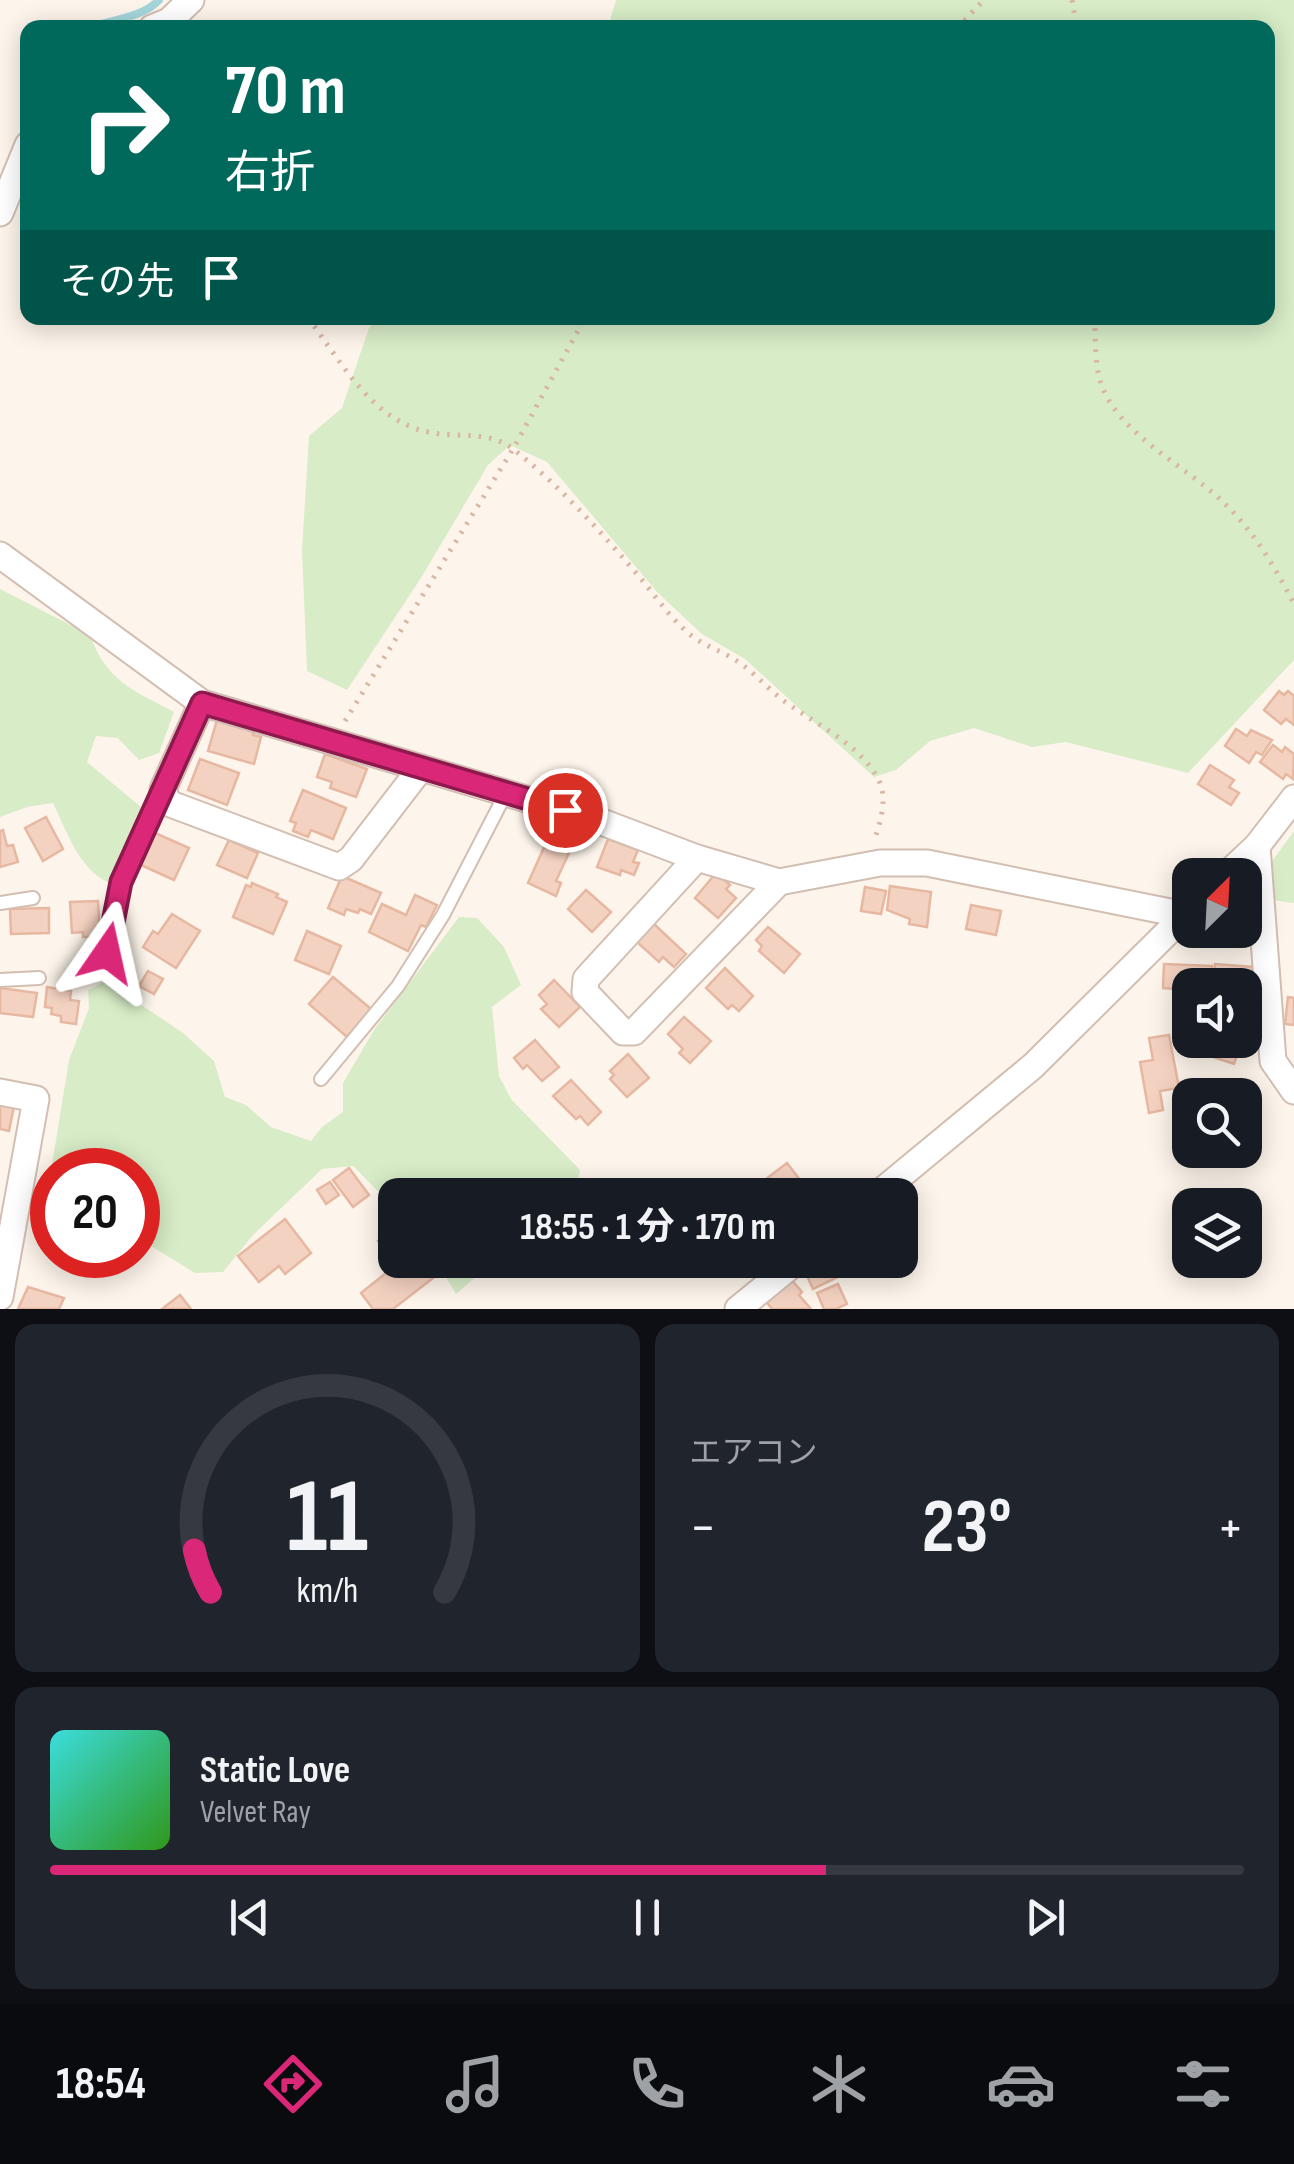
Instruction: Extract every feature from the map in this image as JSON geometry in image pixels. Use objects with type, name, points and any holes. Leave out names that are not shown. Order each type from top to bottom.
[{"type":"street","points":[[171,20],[190,0]]},
{"type":"street","points":[[0,213],[20,164]]},
{"type":"street","points":[[0,555],[202,703],[594,818],[697,858],[778,882],[868,866],[927,863],[1172,911]]},
{"type":"street","points":[[202,703],[162,789],[168,802],[339,866],[351,859],[421,768]]},
{"type":"street","points":[[1244,858],[1294,798]]},
{"type":"street","points":[[1256,846],[1256,858]]},
{"type":"street","points":[[697,858],[586,979],[585,992],[623,1032],[634,1032],[778,882]]},
{"type":"street","points":[[898,1178],[1034,1066],[1172,930]]},
{"type":"street","points":[[1258,948],[1273,1062],[1294,1090]]},
{"type":"street","points":[[0,1092],[36,1099],[0,1297]]},
{"type":"street","points":[[738,1309],[776,1278]]},
{"type":"lane","points":[[107,953],[121,882],[162,789]]},
{"type":"lane","points":[[321,1079],[398,986],[442,915],[506,793]]},
{"type":"lane","points":[[0,903],[33,898]]},
{"type":"lane","points":[[0,980],[39,978]]},
{"type":"path","points":[[965,20],[984,0]]},
{"type":"path","points":[[313,325],[380,411],[431,433],[465,433],[498,439],[513,449],[606,539],[681,626],[709,648],[734,658],[782,699],[860,755],[880,780],[884,803],[868,866]]},
{"type":"path","points":[[333,741],[513,449],[581,325]]},
{"type":"path","points":[[1095,325],[1098,374],[1106,396],[1124,420],[1235,514],[1294,604]]},
{"type":"green space","points":[[616,0],[1294,0],[1294,660],[1188,773],[1066,742],[1032,747],[974,728],[930,741],[896,770],[874,777],[745,659],[702,634],[658,593],[547,462],[510,445],[488,465],[421,578],[347,690],[307,671],[302,551],[309,436],[342,408],[372,325],[1275,325],[1275,20],[610,20]]},
{"type":"green space","points":[[0,589],[90,635],[113,674],[174,712],[159,753],[139,760],[118,738],[96,736],[87,762],[141,807],[109,883],[82,859],[53,803],[0,817]]},
{"type":"green space","points":[[1294,831],[1294,903],[1272,900],[1270,864]]},
{"type":"green space","points":[[459,917],[477,918],[504,947],[521,985],[492,1007],[499,1076],[511,1099],[580,1170],[578,1178],[378,1178],[378,1191],[353,1166],[322,1169],[253,1235],[223,1272],[195,1273],[160,1252],[160,1148],[55,1148],[69,1060],[89,1008],[88,990],[106,981],[183,1033],[214,1061],[225,1097],[246,1105],[271,1127],[311,1141],[343,1112],[343,1083],[374,1030]]},
{"type":"green space","points":[[447,1278],[474,1278],[456,1294]]},
{"type":"building","points":[[1279,691],[1294,696],[1294,725],[1286,719],[1281,724],[1264,710]]},
{"type":"building","points":[[217,720],[254,731],[253,735],[261,737],[254,764],[208,751]]},
{"type":"building","points":[[1236,729],[1247,736],[1251,730],[1272,740],[1262,755],[1256,752],[1249,763],[1225,746]]},
{"type":"building","points":[[1273,745],[1294,754],[1293,779],[1286,774],[1283,779],[1260,762]]},
{"type":"building","points":[[325,754],[367,769],[356,797],[330,788],[332,782],[317,777]]},
{"type":"building","points":[[200,759],[239,773],[227,805],[188,790]]},
{"type":"building","points":[[1210,765],[1234,780],[1229,787],[1239,793],[1231,805],[1198,784]]},
{"type":"building","points":[[303,790],[346,808],[333,839],[311,830],[308,837],[293,831],[296,823],[290,821]]},
{"type":"building","points":[[46,817],[63,849],[43,861],[25,828]]},
{"type":"building","points":[[3,830],[7,846],[13,845],[18,862],[0,867],[0,831]]},
{"type":"building","points":[[155,833],[189,848],[174,880],[141,865]]},
{"type":"building","points":[[608,839],[638,850],[633,862],[639,863],[634,875],[597,867]]},
{"type":"building","points":[[229,840],[258,853],[247,878],[217,865]]},
{"type":"building","points":[[546,843],[569,853],[556,881],[561,883],[556,896],[528,883]]},
{"type":"building","points":[[716,873],[730,885],[726,889],[736,898],[718,918],[695,898]]},
{"type":"building","points":[[342,876],[381,893],[371,914],[346,909],[344,915],[328,908]]},
{"type":"building","points":[[252,883],[287,902],[273,934],[233,917],[246,885],[251,887]]},
{"type":"building","points":[[890,886],[931,892],[927,927],[909,924],[910,919],[887,910]]},
{"type":"building","points":[[865,887],[886,891],[881,914],[861,911]]},
{"type":"building","points":[[586,890],[611,912],[592,932],[568,909]]},
{"type":"building","points":[[415,895],[437,905],[408,951],[369,932],[382,904],[406,915]]},
{"type":"building","points":[[98,901],[100,937],[72,933],[70,902]]},
{"type":"building","points":[[971,905],[1001,911],[996,935],[966,929]]},
{"type":"building","points":[[49,908],[49,933],[11,934],[10,909]]},
{"type":"building","points":[[172,914],[200,931],[176,968],[143,947],[153,931],[158,934]]},
{"type":"building","points":[[654,924],[686,954],[674,967],[663,957],[659,962],[637,942]]},
{"type":"building","points":[[768,927],[800,954],[784,973],[759,951],[762,946],[756,940]]},
{"type":"building","points":[[307,931],[341,946],[329,974],[295,960]]},
{"type":"building","points":[[1164,964],[1212,966],[1172,968],[1172,989],[1163,988]]},
{"type":"building","points":[[1215,964],[1253,967],[1253,968],[1215,968]]},
{"type":"building","points":[[725,968],[753,996],[739,1011],[732,1005],[728,1009],[706,988]]},
{"type":"building","points":[[148,971],[163,979],[154,994],[139,986]]},
{"type":"building","points":[[333,977],[371,1009],[347,1037],[309,1004]]},
{"type":"building","points":[[554,980],[580,1007],[559,1027],[541,1009],[547,1004],[539,995]]},
{"type":"building","points":[[47,987],[71,991],[70,1000],[79,1001],[76,1024],[61,1022],[61,1016],[51,1014],[52,1008],[45,1007]]},
{"type":"building","points":[[0,988],[37,993],[33,1017],[0,1013]]},
{"type":"building","points":[[1288,997],[1294,998],[1294,1025],[1285,1024]]},
{"type":"building","points":[[684,1017],[711,1041],[690,1063],[668,1034]]},
{"type":"building","points":[[1169,1035],[1177,1078],[1172,1078],[1172,1089],[1160,1091],[1163,1110],[1149,1113],[1140,1062],[1153,1060],[1149,1038]]},
{"type":"building","points":[[535,1040],[559,1067],[542,1081],[514,1058]]},
{"type":"building","points":[[628,1054],[649,1078],[627,1097],[610,1079],[614,1075],[610,1071]]},
{"type":"building","points":[[571,1080],[601,1112],[588,1125],[580,1116],[576,1119],[553,1096]]},
{"type":"building","points":[[0,1103],[14,1106],[9,1131],[0,1129]]},
{"type":"building","points":[[787,1163],[799,1178],[767,1178]]},
{"type":"building","points":[[349,1168],[369,1195],[353,1207],[333,1180]]},
{"type":"building","points":[[330,1182],[339,1195],[326,1204],[317,1190]]},
{"type":"building","points":[[285,1219],[311,1253],[285,1274],[279,1266],[259,1282],[238,1256]]},
{"type":"building","points":[[380,1278],[433,1278],[393,1309],[373,1309],[361,1293]]},
{"type":"building","points":[[790,1278],[811,1309],[772,1309],[764,1299]]},
{"type":"building","points":[[808,1278],[836,1278],[813,1289]]},
{"type":"building","points":[[838,1284],[847,1304],[824,1309],[817,1293]]},
{"type":"building","points":[[28,1287],[64,1298],[59,1309],[18,1309]]},
{"type":"building","points":[[180,1295],[191,1309],[162,1309]]},
{"type":"waterway","points":[[117,20],[135,15],[159,0]]},
{"type":"route","points":[[107,953],[121,882],[202,703],[565,810]]}]
